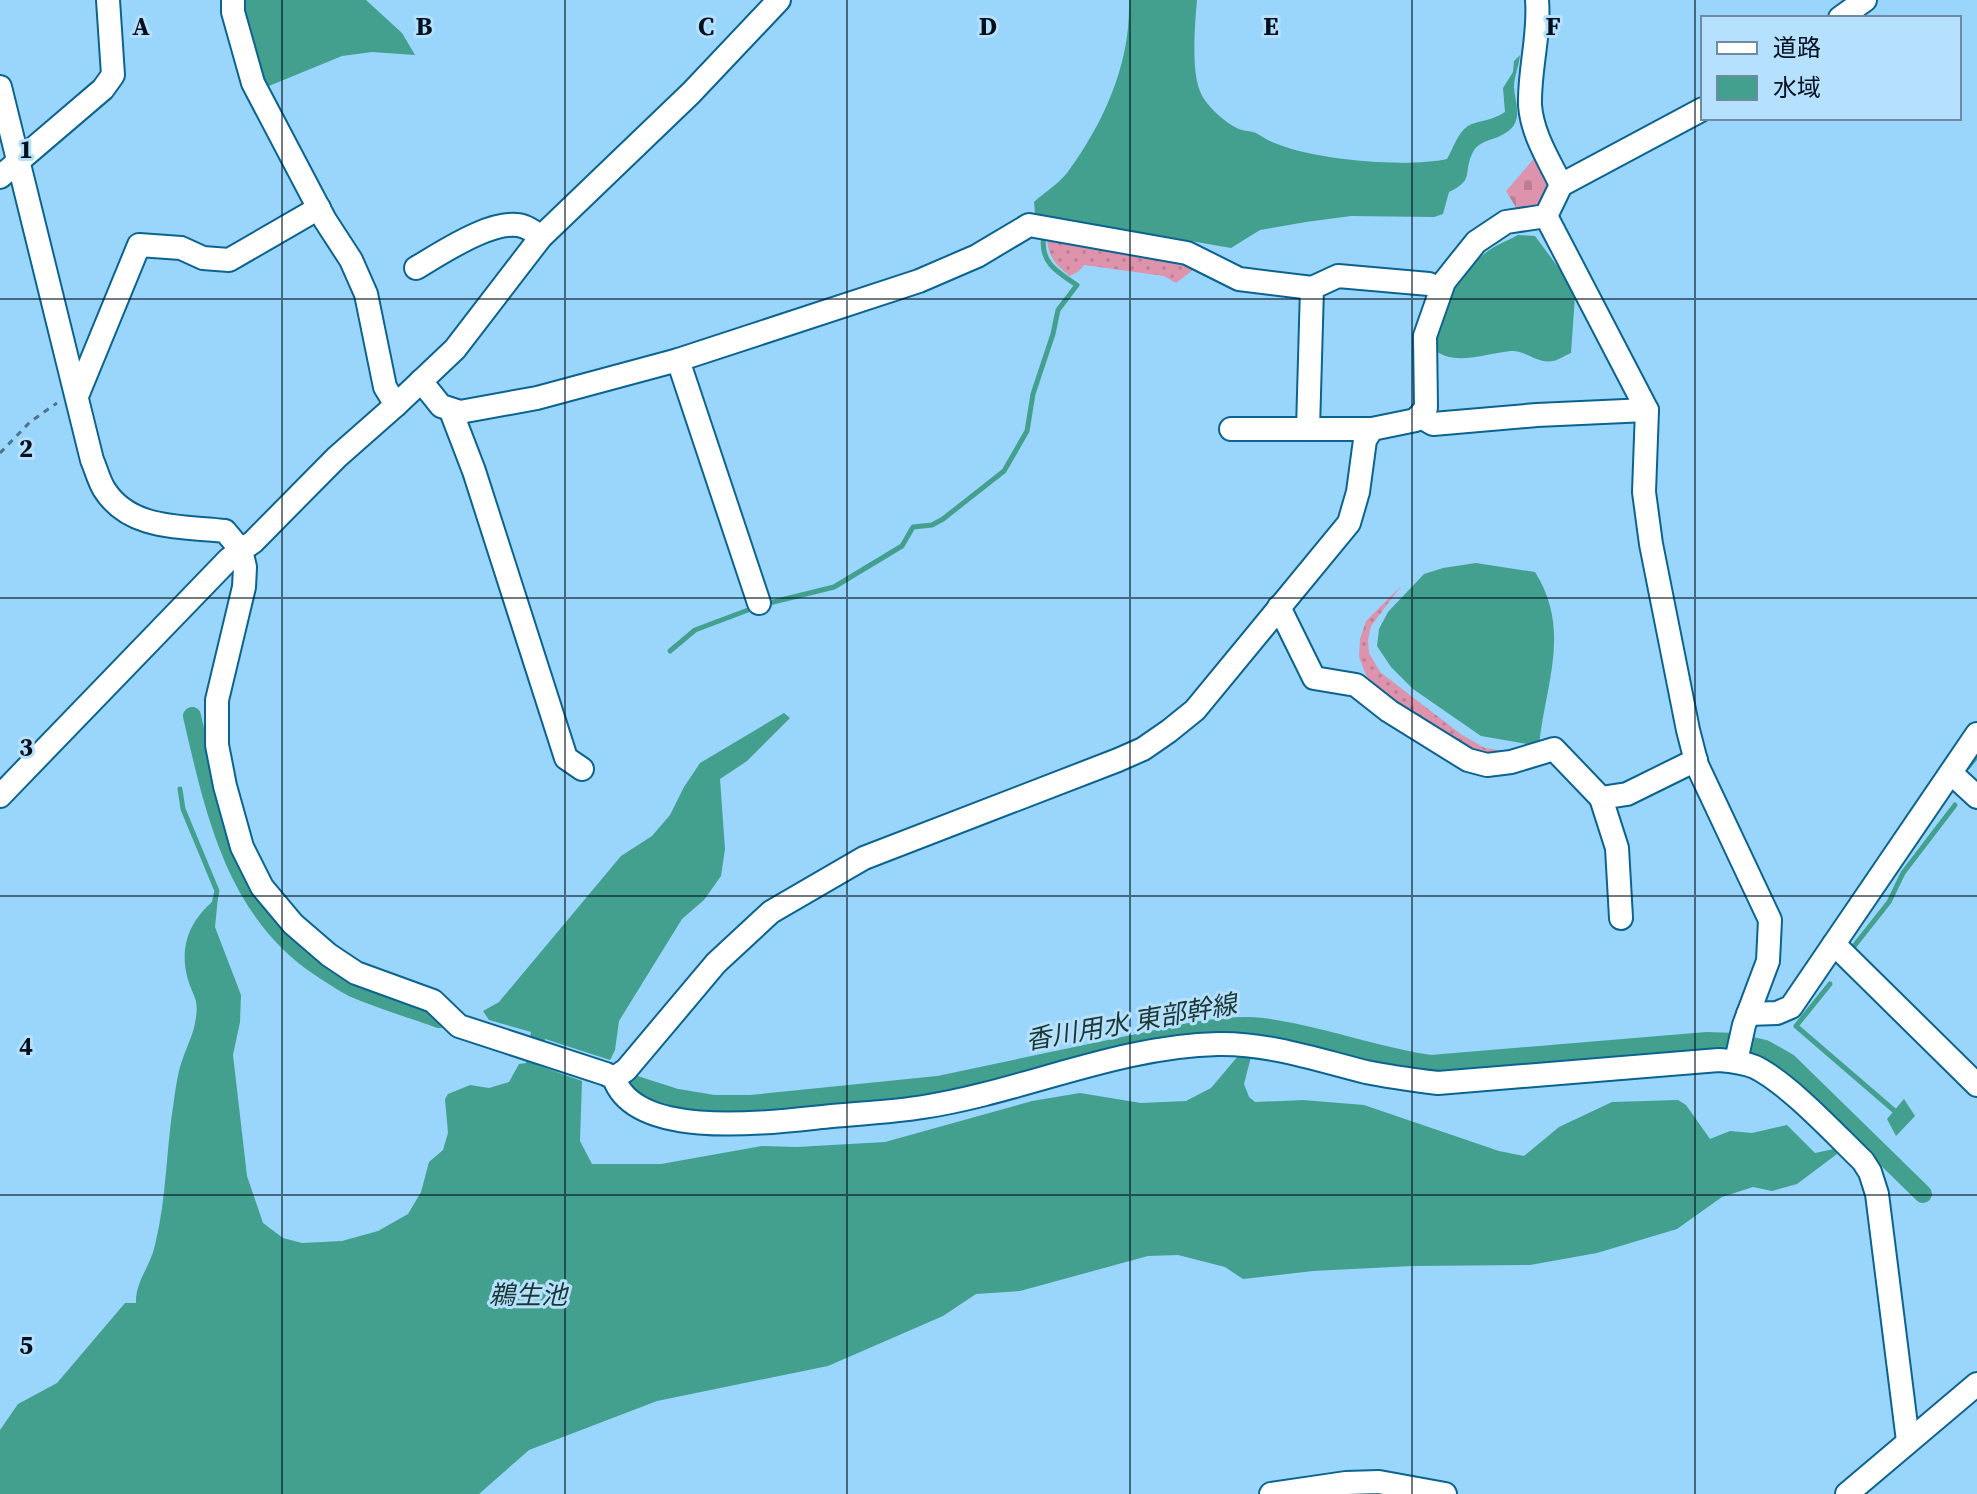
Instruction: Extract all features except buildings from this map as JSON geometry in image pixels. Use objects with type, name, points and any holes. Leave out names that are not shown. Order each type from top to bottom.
[{"type":"street","points":[[0,177],[103,89],[113,75],[108,0]]},
{"type":"street","points":[[233,0],[233,12],[253,83],[319,208],[351,260],[366,294],[385,387],[396,405]]},
{"type":"street","points":[[0,796],[229,559],[253,542],[337,457],[455,349],[541,237],[691,93],[779,0]]},
{"type":"street","points":[[1537,0],[1539,23],[1530,105],[1536,133],[1561,185]]},
{"type":"street","points":[[1843,16],[1865,0]]},
{"type":"street","points":[[0,87],[92,460],[104,490],[127,513],[156,524],[225,531],[241,550],[245,567],[244,587],[217,700],[217,745],[242,847],[262,887],[293,924],[356,973],[433,1001],[459,1026],[610,1076],[626,1070],[716,963],[771,912],[864,858],[1143,749],[1195,710],[1349,523],[1358,492],[1365,440],[1372,429]]},
{"type":"street","points":[[1546,216],[1561,185],[1701,110]]},
{"type":"street","points":[[76,393],[139,245],[181,248],[203,258],[229,260],[319,208]]},
{"type":"street","points":[[1425,356],[1419,332],[1429,284],[1445,264],[1506,222],[1546,216]]},
{"type":"street","points":[[1546,216],[1647,410],[1644,492],[1651,544],[1696,760],[1770,920],[1768,961],[1748,1014],[1736,1061]]},
{"type":"street","points":[[416,268],[460,242],[504,224],[524,226],[541,237]]},
{"type":"street","points":[[421,381],[441,406],[451,411],[537,398],[678,360],[919,281],[977,256],[1029,225],[1187,253],[1239,279],[1312,288],[1338,276],[1429,284]]},
{"type":"street","points":[[1231,429],[1372,429],[1416,420],[1426,408],[1425,336],[1444,282],[1476,242]]},
{"type":"street","points":[[1308,429],[1312,288]]},
{"type":"street","points":[[678,360],[759,603]]},
{"type":"street","points":[[1419,416],[1433,424],[1647,410]]},
{"type":"street","points":[[451,411],[533,648],[566,758],[582,769]]},
{"type":"street","points":[[1279,607],[1314,678],[1356,685],[1389,711],[1468,760],[1487,765],[1511,762],[1554,749],[1601,798],[1617,848],[1621,918]]},
{"type":"street","points":[[1748,1014],[1777,1013],[1791,1007],[1977,734]]},
{"type":"street","points":[[1601,798],[1627,794],[1696,760]]},
{"type":"street","points":[[1951,773],[1977,797]]},
{"type":"street","points":[[1834,944],[1977,1085]]},
{"type":"street","points":[[610,1076],[628,1099],[649,1111],[678,1121],[744,1124],[923,1107],[1140,1054],[1192,1046],[1249,1046],[1399,1078],[1438,1083],[1736,1061],[1755,1067],[1776,1080],[1863,1161],[1870,1172],[1877,1194],[1908,1441]]},
{"type":"street","points":[[1847,1494],[1977,1384]]},
{"type":"street","points":[[1271,1494],[1346,1483],[1379,1482],[1445,1494]]},
{"type":"path","points":[[0,453],[30,422],[76,393]]},
{"type":"green space","points":[[1538,154],[1554,186],[1540,209],[1520,214],[1506,191]]},
{"type":"green space","points":[[1047,237],[1184,261],[1193,270],[1176,283],[1164,276],[1084,265],[1070,276],[1053,260]]},
{"type":"green space","points":[[1401,586],[1371,626],[1369,653],[1380,672],[1462,735],[1485,748],[1524,754],[1474,754],[1384,699],[1366,675],[1359,657],[1360,639],[1366,621]]},
{"type":"water","points":[[242,0],[366,0],[402,33],[415,55],[372,52],[342,56],[264,88],[242,20]]},
{"type":"water","points":[[1129,0],[1197,0],[1197,82],[1206,102],[1241,130],[1256,133],[1289,148],[1359,161],[1408,163],[1447,159],[1464,129],[1505,112],[1503,88],[1513,72],[1514,61],[1520,55],[1514,83],[1516,120],[1508,131],[1475,148],[1466,179],[1449,192],[1443,214],[1434,217],[1351,216],[1306,222],[1260,230],[1231,248],[1035,214],[1034,202],[1067,173],[1093,134],[1113,91],[1125,47]]},
{"type":"water","points":[[1518,235],[1535,236],[1575,296],[1571,353],[1547,361],[1516,351],[1452,358],[1436,351],[1444,311],[1464,274],[1484,254]]},
{"type":"water","points":[[1476,563],[1535,572],[1546,594],[1554,637],[1539,746],[1481,736],[1413,689],[1391,667],[1377,646],[1379,629],[1388,612],[1424,574]]},
{"type":"water","name":"鵜生池","points":[[784,713],[790,718],[747,761],[720,779],[725,849],[721,876],[704,900],[682,919],[619,1021],[615,1050],[610,1060],[545,1039],[537,1065],[582,1081],[580,1141],[592,1164],[661,1164],[762,1146],[885,1142],[1032,1101],[1080,1093],[1141,1103],[1186,1101],[1211,1088],[1238,1056],[1251,1057],[1244,1084],[1249,1097],[1255,1102],[1303,1100],[1364,1105],[1499,1151],[1524,1156],[1559,1127],[1612,1102],[1678,1100],[1686,1105],[1710,1139],[1730,1131],[1752,1133],[1787,1125],[1815,1153],[1834,1149],[1837,1154],[1797,1184],[1772,1191],[1753,1187],[1722,1197],[1677,1229],[1597,1253],[1530,1265],[1412,1266],[1313,1271],[1243,1279],[1225,1267],[1178,1255],[1148,1256],[1020,1291],[976,1294],[943,1316],[828,1366],[657,1401],[529,1450],[479,1494],[0,1494],[0,1430],[18,1404],[57,1383],[125,1303],[136,1303],[138,1288],[153,1252],[159,1227],[176,1084],[196,1014],[185,964],[186,942],[195,922],[209,905],[218,897],[215,927],[241,995],[240,1022],[233,1055],[247,1176],[263,1223],[283,1238],[302,1243],[342,1241],[378,1231],[408,1214],[421,1192],[429,1162],[443,1150],[448,1133],[445,1099],[448,1094],[470,1085],[489,1088],[509,1082],[519,1064],[526,1063],[531,1032],[489,1020],[483,1011],[499,1002],[621,856],[652,836],[670,815],[700,763]]},
{"type":"water","points":[[1904,1099],[1915,1116],[1896,1136],[1887,1119]]},
{"type":"waterway","points":[[765,604],[834,587],[902,546],[913,527],[932,525],[943,519],[1004,471],[1027,431],[1033,394],[1058,310],[1077,285],[1056,271],[1047,259],[1044,235]]},
{"type":"waterway","points":[[670,651],[695,630],[756,607]]},
{"type":"waterway","name":"香川用水 東部幹線","points":[[192,716],[220,823],[248,889],[268,919],[292,946],[345,984],[439,1019]]},
{"type":"waterway","points":[[1968,767],[1977,756]]},
{"type":"waterway","points":[[180,789],[183,809],[217,891],[214,904]]},
{"type":"waterway","points":[[1851,950],[1889,902],[1903,873],[1955,805]]},
{"type":"waterway","points":[[1830,984],[1796,1026],[1897,1113]]},
{"type":"waterway","name":"香川用水 東部幹線","points":[[627,1082],[677,1098],[713,1104],[751,1104],[938,1085],[1194,1031],[1236,1026],[1283,1030],[1431,1064],[1707,1041],[1735,1042],[1765,1049],[1788,1062],[1923,1194]]}]
